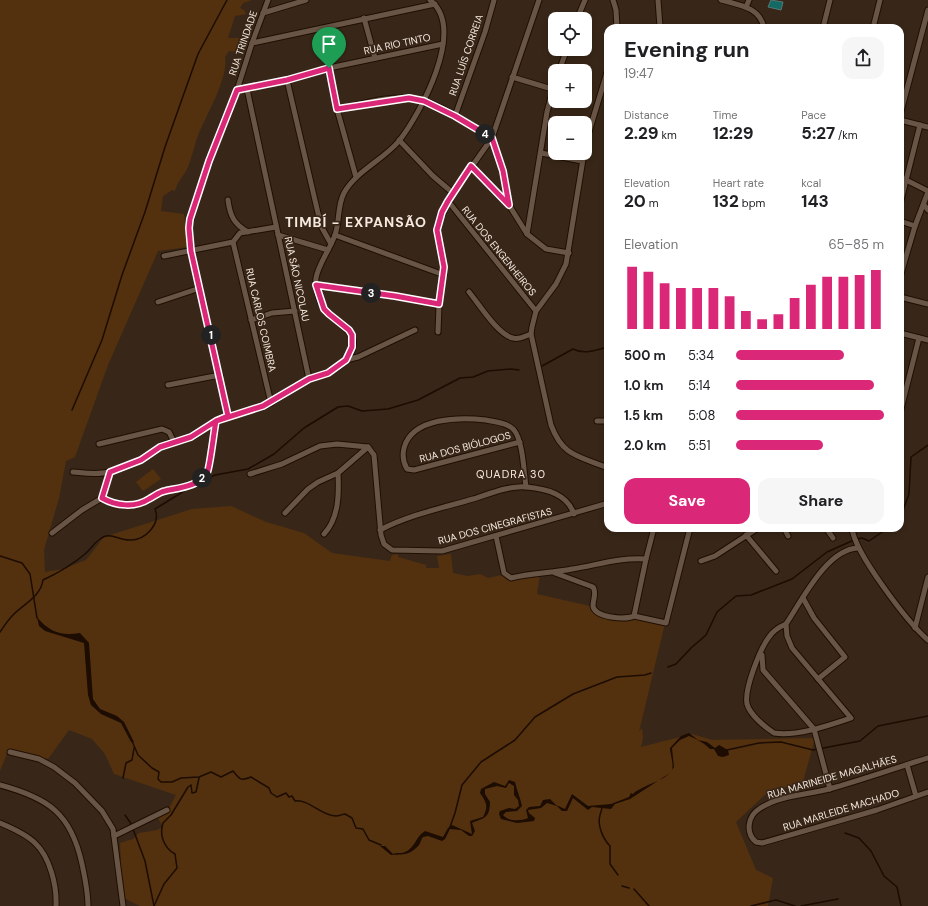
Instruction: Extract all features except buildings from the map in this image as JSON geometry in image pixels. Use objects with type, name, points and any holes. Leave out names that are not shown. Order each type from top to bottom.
[{"type":"street","name":"RUA TRINDADE","points":[[228,416],[191,251],[189,228],[190,219],[209,161],[237,90],[252,42],[268,0]]},
{"type":"street","points":[[263,13],[306,0]]},
{"type":"street","name":"RUA LUÍS CORREIA","points":[[455,116],[485,32],[494,0]]},
{"type":"street","points":[[438,332],[439,304],[444,275],[443,260],[437,230],[442,212],[453,192],[492,138],[539,0]]},
{"type":"street","points":[[580,12],[585,0]]},
{"type":"street","points":[[612,0],[616,10],[617,24]]},
{"type":"street","points":[[658,0],[660,24]]},
{"type":"street","points":[[721,0],[746,7],[761,17],[763,24]]},
{"type":"street","points":[[746,7],[750,0]]},
{"type":"street","points":[[824,24],[830,0]]},
{"type":"street","points":[[874,24],[880,0]]},
{"type":"street","points":[[252,42],[432,2],[440,12],[443,44],[424,101],[399,140],[378,161],[356,177],[344,193],[341,201],[335,235],[316,278],[316,285],[324,309],[349,330],[352,335],[352,347],[346,360]]},
{"type":"street","points":[[904,100],[928,10]]},
{"type":"street","points":[[364,18],[375,58]]},
{"type":"street","name":"RUA RIO TINTO","points":[[237,90],[287,80],[329,68],[443,44]]},
{"type":"street","points":[[329,68],[337,109],[356,177]]},
{"type":"street","points":[[512,77],[548,88]]},
{"type":"street","points":[[287,80],[321,226],[331,244]]},
{"type":"street","points":[[592,122],[604,82]]},
{"type":"street","name":"RUA SÃO NICOLAU","points":[[247,89],[309,379]]},
{"type":"street","points":[[337,109],[394,99],[409,98],[424,101],[455,116],[492,138],[503,171],[509,205]]},
{"type":"street","points":[[527,234],[548,106]]},
{"type":"street","points":[[904,121],[928,127]]},
{"type":"street","points":[[904,187],[920,125]]},
{"type":"street","points":[[399,140],[433,176],[453,192]]},
{"type":"street","points":[[541,153],[582,161],[569,253],[562,274],[536,311],[531,334],[551,425],[555,436],[568,452],[604,466]]},
{"type":"street","points":[[471,166],[509,205],[527,234],[546,249],[569,253]]},
{"type":"street","points":[[904,263],[915,226],[928,191],[906,179]]},
{"type":"street","points":[[228,200],[230,214],[234,221],[248,232]]},
{"type":"street","name":"RUA DOS ENGENHEIROS","points":[[448,201],[536,311]]},
{"type":"street","points":[[924,205],[928,210]]},
{"type":"street","points":[[904,222],[915,226]]},
{"type":"street","points":[[164,256],[233,242],[237,235],[276,227]]},
{"type":"street","points":[[278,235],[328,250]]},
{"type":"street","points":[[335,235],[444,275]]},
{"type":"street","name":"RUA CARLOS COIMBRA","points":[[233,242],[271,403]]},
{"type":"street","points":[[316,285],[439,304]]},
{"type":"street","points":[[158,302],[200,288]]},
{"type":"street","points":[[469,292],[492,321],[507,336],[519,338],[531,334]]},
{"type":"street","points":[[904,298],[928,304]]},
{"type":"street","points":[[251,320],[272,313],[295,311]]},
{"type":"street","points":[[73,472],[95,474],[110,472],[141,460],[160,447],[191,437],[216,421],[271,403],[309,379],[328,373],[346,360],[363,355],[415,330]]},
{"type":"street","points":[[904,334],[928,340]]},
{"type":"street","points":[[904,397],[919,338]]},
{"type":"street","points":[[168,385],[220,375]]},
{"type":"street","name":"RUA DOS BIÓLOGOS","points":[[520,442],[414,470],[407,468],[403,460],[405,443],[418,429],[445,419],[472,419],[501,423],[509,426],[515,431],[520,442],[526,487]]},
{"type":"street","points":[[102,498],[118,505],[135,504],[148,501],[164,491],[178,489],[200,479],[208,471],[216,421]]},
{"type":"street","points":[[597,421],[604,421]]},
{"type":"street","points":[[99,444],[147,432],[166,430],[174,442]]},
{"type":"street","points":[[250,474],[288,461],[320,446],[337,444],[368,447],[374,455],[380,530],[397,522],[424,513],[494,493],[526,487],[560,495],[570,505],[574,514]]},
{"type":"street","points":[[285,513],[308,489],[338,473],[368,447]]},
{"type":"street","points":[[52,533],[82,510],[102,498],[110,472]]},
{"type":"street","points":[[324,534],[334,518],[339,489],[338,473]]},
{"type":"street","name":"RUA DOS CINEGRAFISTAS","points":[[380,530],[382,539],[387,548],[399,551],[436,551],[496,536],[604,505]]},
{"type":"street","points":[[634,616],[653,532]]},
{"type":"street","points":[[552,572],[591,585],[595,592],[594,608],[600,615],[624,618],[634,616],[666,622],[689,532]]},
{"type":"street","points":[[702,561],[715,556],[751,532]]},
{"type":"street","points":[[786,532],[788,536]]},
{"type":"street","points":[[829,532],[833,538]]},
{"type":"street","points":[[853,532],[858,548],[894,602],[915,628],[928,640]]},
{"type":"street","points":[[746,535],[776,571]]},
{"type":"street","points":[[496,536],[504,573],[508,577],[552,572],[622,559],[646,559]]},
{"type":"street","points":[[786,624],[787,636],[792,648],[851,718],[814,729],[784,734],[774,733],[749,709],[747,693],[762,650],[768,638],[778,628],[786,624],[817,577],[834,558],[847,550],[858,548]]},
{"type":"street","points":[[915,628],[928,578]]},
{"type":"street","points":[[803,598],[814,618],[845,657],[818,679]]},
{"type":"street","points":[[762,650],[761,661],[763,670],[814,729],[830,788]]},
{"type":"street","points":[[10,752],[39,759],[62,772],[88,796],[102,812],[113,829],[123,906]]},
{"type":"street","name":"RUA MARINEIDE MAGALHÃES","points":[[758,843],[753,840],[749,828],[753,814],[759,808],[785,798],[830,788],[928,758]]},
{"type":"street","points":[[906,765],[916,796]]},
{"type":"street","points":[[0,785],[22,792],[43,802],[63,818],[72,830],[79,848],[88,891],[88,906]]},
{"type":"street","name":"RUA MARLEIDE MACHADO","points":[[758,843],[877,810],[928,792]]},
{"type":"street","points":[[114,836],[167,810]]},
{"type":"street","points":[[0,823],[26,836],[40,848],[54,883],[56,906]]},
{"type":"shaded area","points":[[0,0],[252,0],[243,3],[240,8],[244,10],[246,14],[235,16],[228,38],[240,38],[243,45],[240,52],[229,51],[225,57],[223,76],[216,98],[197,138],[188,167],[177,184],[175,191],[172,190],[163,196],[161,211],[184,214],[188,247],[158,251],[108,365],[75,457],[66,461],[59,498],[44,550],[45,572],[63,569],[86,560],[104,537],[192,509],[231,506],[266,522],[304,533],[332,553],[390,561],[392,555],[398,554],[398,557],[426,565],[426,568],[439,568],[437,556],[451,554],[453,573],[468,576],[480,574],[488,578],[502,575],[507,580],[540,574],[537,594],[590,606],[594,612],[665,623],[639,732],[642,728],[643,738],[641,747],[692,734],[712,740],[815,738],[803,782],[767,793],[736,822],[756,870],[773,878],[768,906],[140,906],[124,898],[119,861],[121,860],[120,843],[133,839],[139,833],[157,830],[163,827],[158,818],[167,812],[176,795],[114,774],[105,754],[92,739],[69,730],[48,759],[8,751],[0,771]]},
{"type":"shaded area","points":[[153,469],[161,479],[143,491],[136,482]]},
{"type":"shaded area","points":[[37,617],[46,626],[56,632],[67,634],[80,633],[89,643],[93,699],[100,709],[117,716],[124,722],[134,742],[131,742],[121,723],[101,714],[91,705],[88,695],[84,643],[45,631],[39,626]]},
{"type":"shaded area","points":[[689,733],[698,740],[707,742],[715,748],[719,745],[728,750],[729,755],[723,757],[718,756],[714,749],[710,749],[700,741],[689,736],[680,740],[672,748],[674,767],[672,770],[673,765],[670,748],[681,736]]},
{"type":"shaded area","points":[[509,780],[515,782],[522,806],[517,811],[506,812],[503,815],[508,819],[522,820],[528,818],[526,810],[529,807],[540,806],[543,800],[550,799],[556,805],[565,809],[572,794],[588,806],[611,804],[629,797],[631,793],[633,794],[659,780],[630,799],[615,804],[611,809],[592,807],[588,810],[573,798],[567,811],[562,811],[557,806],[547,803],[541,808],[528,810],[529,813],[535,818],[534,821],[517,823],[501,819],[499,814],[500,811],[509,808],[515,809],[519,806],[518,800],[514,795],[514,786],[509,783],[506,788],[497,786],[485,789],[485,794],[490,802],[489,811],[486,817],[472,823],[475,831],[472,836],[469,836],[461,830],[450,829],[445,839],[442,841],[428,836],[423,837],[415,849],[409,853],[403,854],[391,855],[380,846],[385,846],[393,854],[404,853],[411,848],[419,836],[425,831],[443,837],[448,828],[452,825],[472,834],[470,821],[483,817],[486,810],[485,802],[480,793],[481,789],[494,782],[505,786]]},
{"type":"waterway","points":[[72,410],[102,340],[122,275],[145,212],[165,147],[198,54],[227,0]]},
{"type":"waterway","points":[[542,366],[573,349],[586,352],[604,348]]},
{"type":"waterway","points":[[201,482],[215,475],[248,469],[274,454],[304,428],[338,407],[348,406],[362,411],[388,409],[418,400],[460,378],[473,377],[488,371],[511,369],[519,370]]},
{"type":"waterway","points":[[904,507],[909,494],[911,457],[928,445]]},
{"type":"waterway","points":[[0,632],[13,615],[36,595],[42,586],[43,580],[75,562],[104,537],[111,536],[125,540],[135,540],[146,535],[154,526],[156,520],[155,509],[189,488]]},
{"type":"waterway","points":[[857,539],[862,538],[869,541],[882,532]]},
{"type":"waterway","points":[[668,667],[676,664],[706,635],[717,612],[736,596],[751,595],[792,579],[827,552],[854,540]]},
{"type":"waterway","points":[[0,556],[22,563],[30,574],[37,618]]},
{"type":"waterway","points":[[450,827],[462,785],[481,762],[515,740],[535,717],[573,694],[617,677],[645,675],[651,673]]},
{"type":"waterway","points":[[727,750],[759,743],[781,742],[813,750],[860,741],[878,726],[928,716]]},
{"type":"waterway","points":[[132,741],[138,755],[152,768],[159,772],[158,779],[161,782],[172,782],[181,778],[199,777],[211,772],[221,777],[233,771],[241,779],[251,777],[269,788],[271,793],[277,797],[286,793],[289,797],[292,796],[295,801],[305,802],[325,813],[337,816],[345,814],[352,818],[356,828],[363,829],[369,840],[381,845]]},
{"type":"waterway","points":[[123,778],[126,763],[132,760],[134,748]]},
{"type":"waterway","points":[[154,906],[164,884],[177,868],[175,854],[165,845],[163,841],[163,823],[171,815],[188,787],[191,785],[192,793],[196,792],[199,778]]},
{"type":"waterway","points":[[602,806],[599,823],[603,836],[610,846],[610,864],[618,875]]},
{"type":"waterway","points":[[125,815],[132,825]]},
{"type":"waterway","points":[[133,829],[145,861],[154,906]]},
{"type":"waterway","points":[[845,833],[859,838],[871,851],[884,876],[897,887],[901,906]]},
{"type":"waterway","points":[[622,886],[629,888]]},
{"type":"waterway","points":[[634,889],[649,906]]},
{"type":"waterway","points":[[801,906],[838,899]]},
{"type":"waterway","points":[[751,906],[776,900],[795,906]]},
{"type":"district","name":"TIMBÍ - EXPANSÃO","points":[[356,222]]},
{"type":"district","name":"QUADRA 30","points":[[511,474]]},
{"type":"route","points":[[329,68],[287,80],[237,90],[209,161],[190,219],[189,228],[191,251],[228,416],[216,421],[191,437],[160,447],[141,460],[110,472],[105,484],[102,498],[109,502],[118,505],[142,503],[164,491],[178,489],[200,479],[205,476],[208,471],[208,463],[216,421],[271,403],[309,379],[328,373],[346,360],[352,347],[352,335],[345,326],[324,309],[316,285],[439,304],[444,275],[443,260],[437,230],[439,221],[442,212],[453,192],[471,166],[509,205],[503,171],[492,138],[455,116],[424,101],[409,98],[367,103],[337,109],[329,68]]}]
